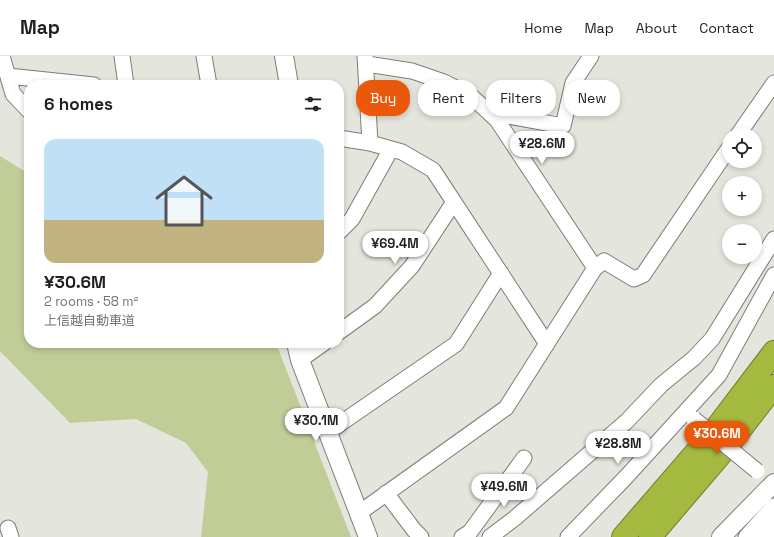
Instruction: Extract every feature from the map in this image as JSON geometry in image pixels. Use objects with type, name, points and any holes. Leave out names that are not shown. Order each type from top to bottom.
[{"type":"highway","points":[[624,537],[711,435],[774,352]]},
{"type":"highway","points":[[650,537],[726,448],[774,386]]},
{"type":"street","points":[[2,56],[14,94],[24,105]]},
{"type":"street","points":[[122,56],[125,80]]},
{"type":"street","points":[[204,56],[208,80]]},
{"type":"street","points":[[284,56],[288,80]]},
{"type":"street","points":[[497,120],[508,116],[563,126],[573,83],[591,56]]},
{"type":"street","points":[[370,143],[366,60],[412,71],[444,82],[471,96],[497,120],[595,268]]},
{"type":"street","points":[[8,76],[46,80]]},
{"type":"street","points":[[743,128],[774,83]]},
{"type":"street","points":[[344,139],[370,143],[402,152],[433,170],[547,344]]},
{"type":"street","points":[[344,227],[352,219],[391,149]]},
{"type":"street","points":[[359,513],[506,408],[595,268],[604,261],[634,279],[643,275],[722,158]]},
{"type":"street","points":[[344,328],[376,306],[412,266],[454,202]]},
{"type":"street","points":[[490,537],[515,518],[627,421],[661,385],[694,358],[712,339],[774,239]]},
{"type":"street","points":[[328,432],[456,344],[501,273]]},
{"type":"street","points":[[568,537],[690,415],[719,375],[774,275]]},
{"type":"street","points":[[310,348],[298,352],[368,537]]},
{"type":"street","points":[[690,415],[757,471],[773,487],[721,537]]},
{"type":"street","points":[[462,537],[470,532],[524,458]]},
{"type":"street","points":[[386,493],[421,537]]},
{"type":"street","points":[[746,537],[774,506]]},
{"type":"street","points":[[760,537],[774,525]]},
{"type":"green space","points":[[0,156],[24,171],[24,348],[278,348],[351,537],[201,537],[208,472],[186,443],[136,419],[70,423],[0,351]]}]
